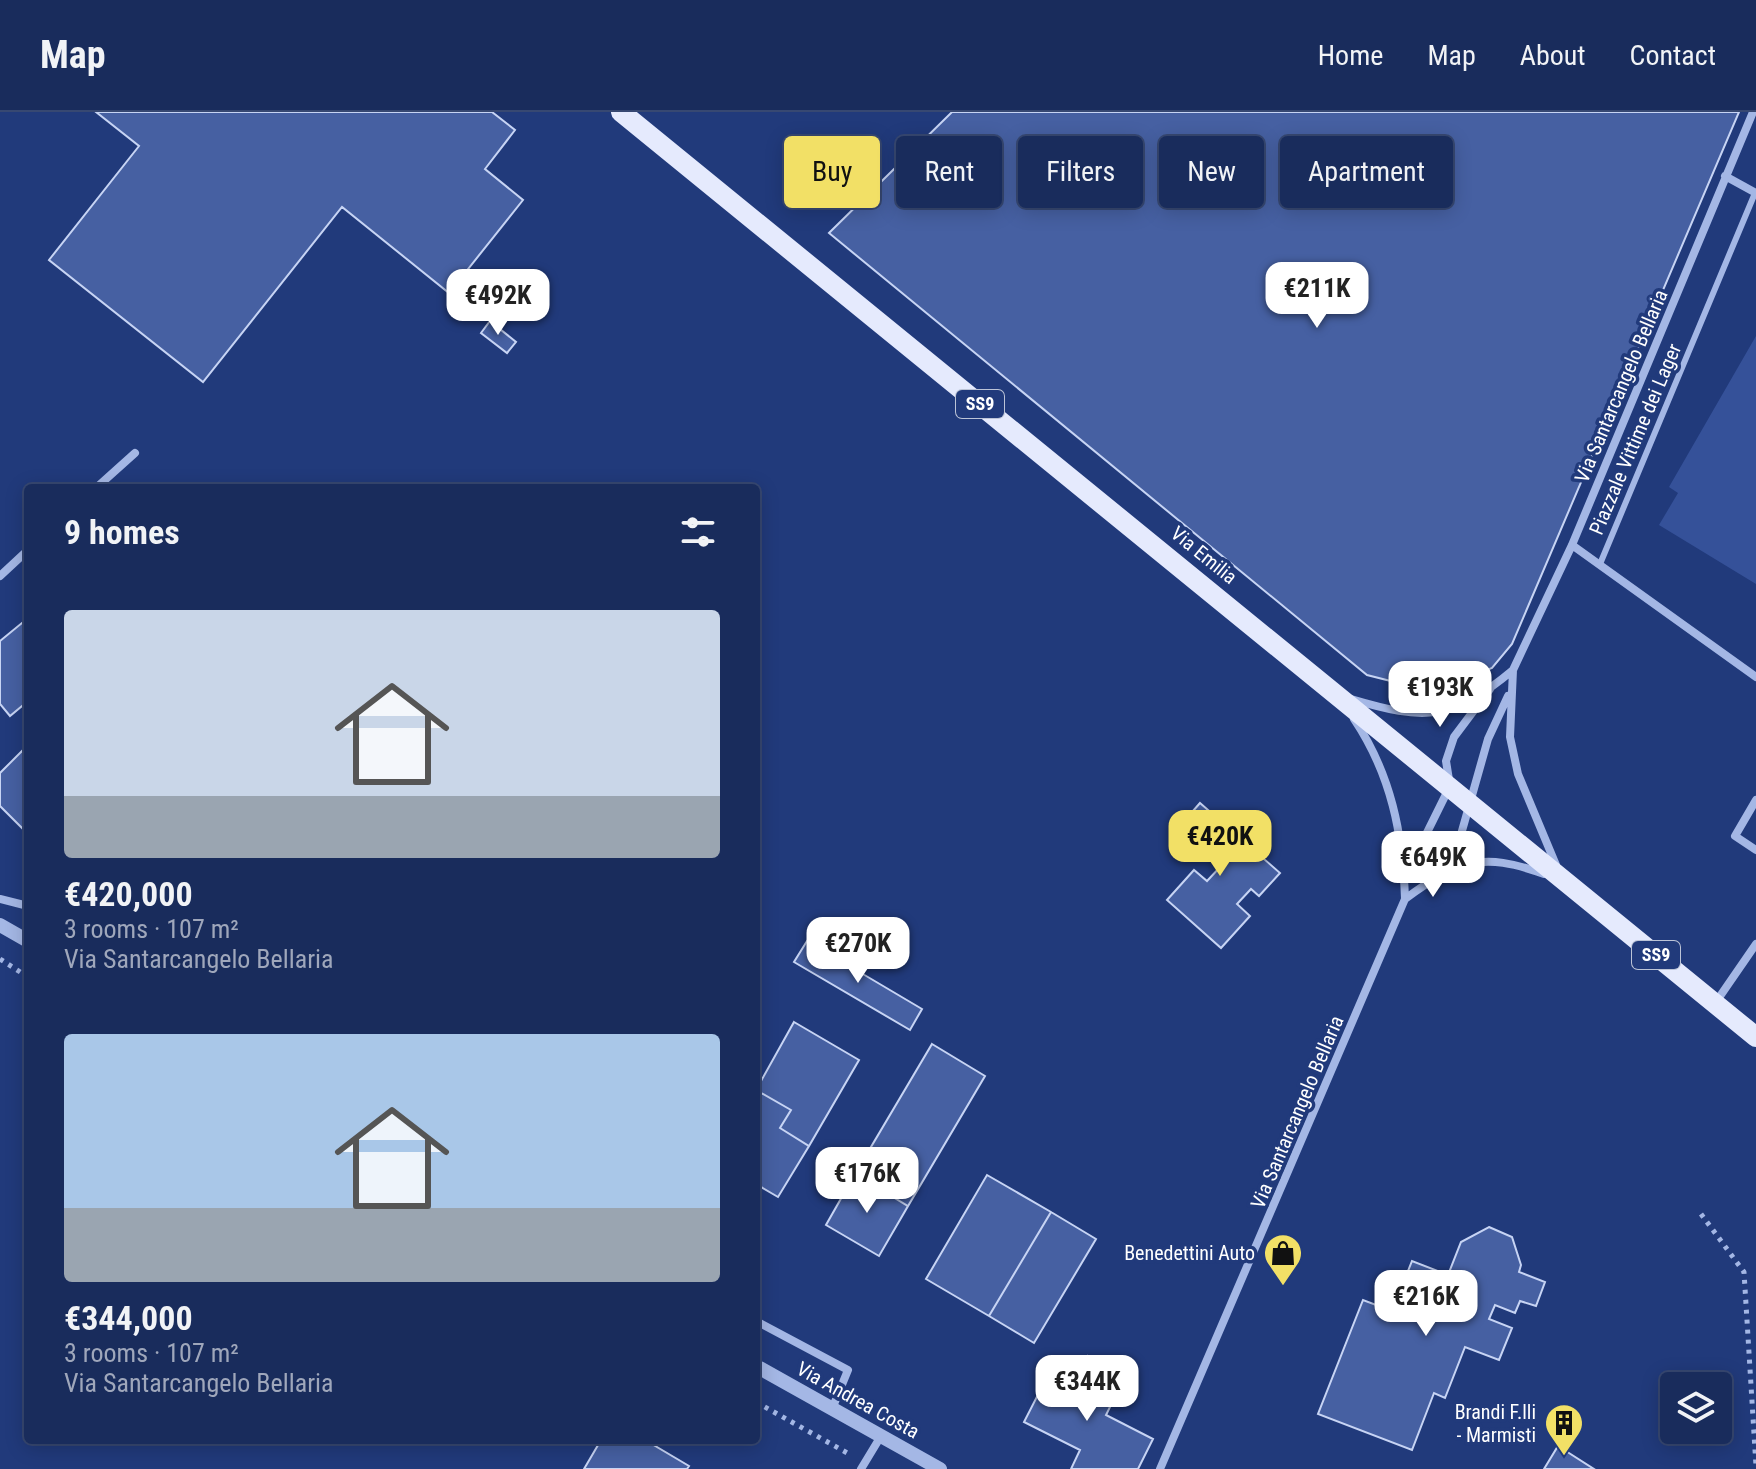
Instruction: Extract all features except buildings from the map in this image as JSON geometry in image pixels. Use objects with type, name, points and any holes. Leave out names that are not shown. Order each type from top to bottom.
[{"type":"main road","name":"Via Emilia","points":[[621,112],[1751,1032]]},
{"type":"street","name":"Via Santarcangelo Bellaria","points":[[1567,882],[1551,856],[1518,774],[1510,737],[1513,670],[1572,545],[1753,112]]},
{"type":"street","points":[[1725,176],[1756,193]]},
{"type":"street","points":[[100,484],[135,453]]},
{"type":"street","points":[[1572,545],[1600,564]]},
{"type":"street","points":[[0,576],[24,554]]},
{"type":"street","name":"Piazzale Vittime dei Lager","points":[[1600,564],[1756,677]]},
{"type":"street","name":"Via Santarcangelo Bellaria","points":[[1338,695],[1396,712],[1437,714],[1459,707],[1490,689],[1513,670]]},
{"type":"street","name":"Via Santarcangelo Bellaria","points":[[1405,877],[1450,786],[1446,761],[1454,737],[1490,689]]},
{"type":"street","name":"Via Santarcangelo Bellaria","points":[[1441,873],[1458,845],[1488,739],[1510,692]]},
{"type":"street","name":"Via Santarcangelo Bellaria","points":[[1160,1469],[1405,899],[1404,853],[1394,804],[1378,761],[1338,695]]},
{"type":"street","points":[[1756,800],[1735,836],[1756,850]]},
{"type":"street","name":"Via Santarcangelo Bellaria","points":[[1405,899],[1441,873],[1472,862],[1496,861],[1567,882]]},
{"type":"street","points":[[0,899],[24,905]]},
{"type":"street","points":[[0,925],[24,939]]},
{"type":"street","points":[[1715,1003],[1756,944]]},
{"type":"street","points":[[760,1323],[848,1370],[832,1409]]},
{"type":"street","name":"Via Andrea Costa","points":[[760,1368],[940,1469]]},
{"type":"street","points":[[863,1466],[881,1436]]},
{"type":"lane","name":"Piazzale Vittime dei Lager","points":[[1600,564],[1756,193]]},
{"type":"path","points":[[0,959],[24,974]]},
{"type":"path","points":[[1701,1214],[1744,1272],[1756,1466]]},
{"type":"path","points":[[760,1404],[863,1466]]},
{"type":"shaded area","points":[[1756,336],[1756,584],[1659,525],[1678,493],[1669,487]]},
{"type":"place","name":"Benedettini Auto","points":[[1283,1287]]},
{"type":"place","name":"Brandi F.lli - Marmisti","points":[[1564,1457]]}]
